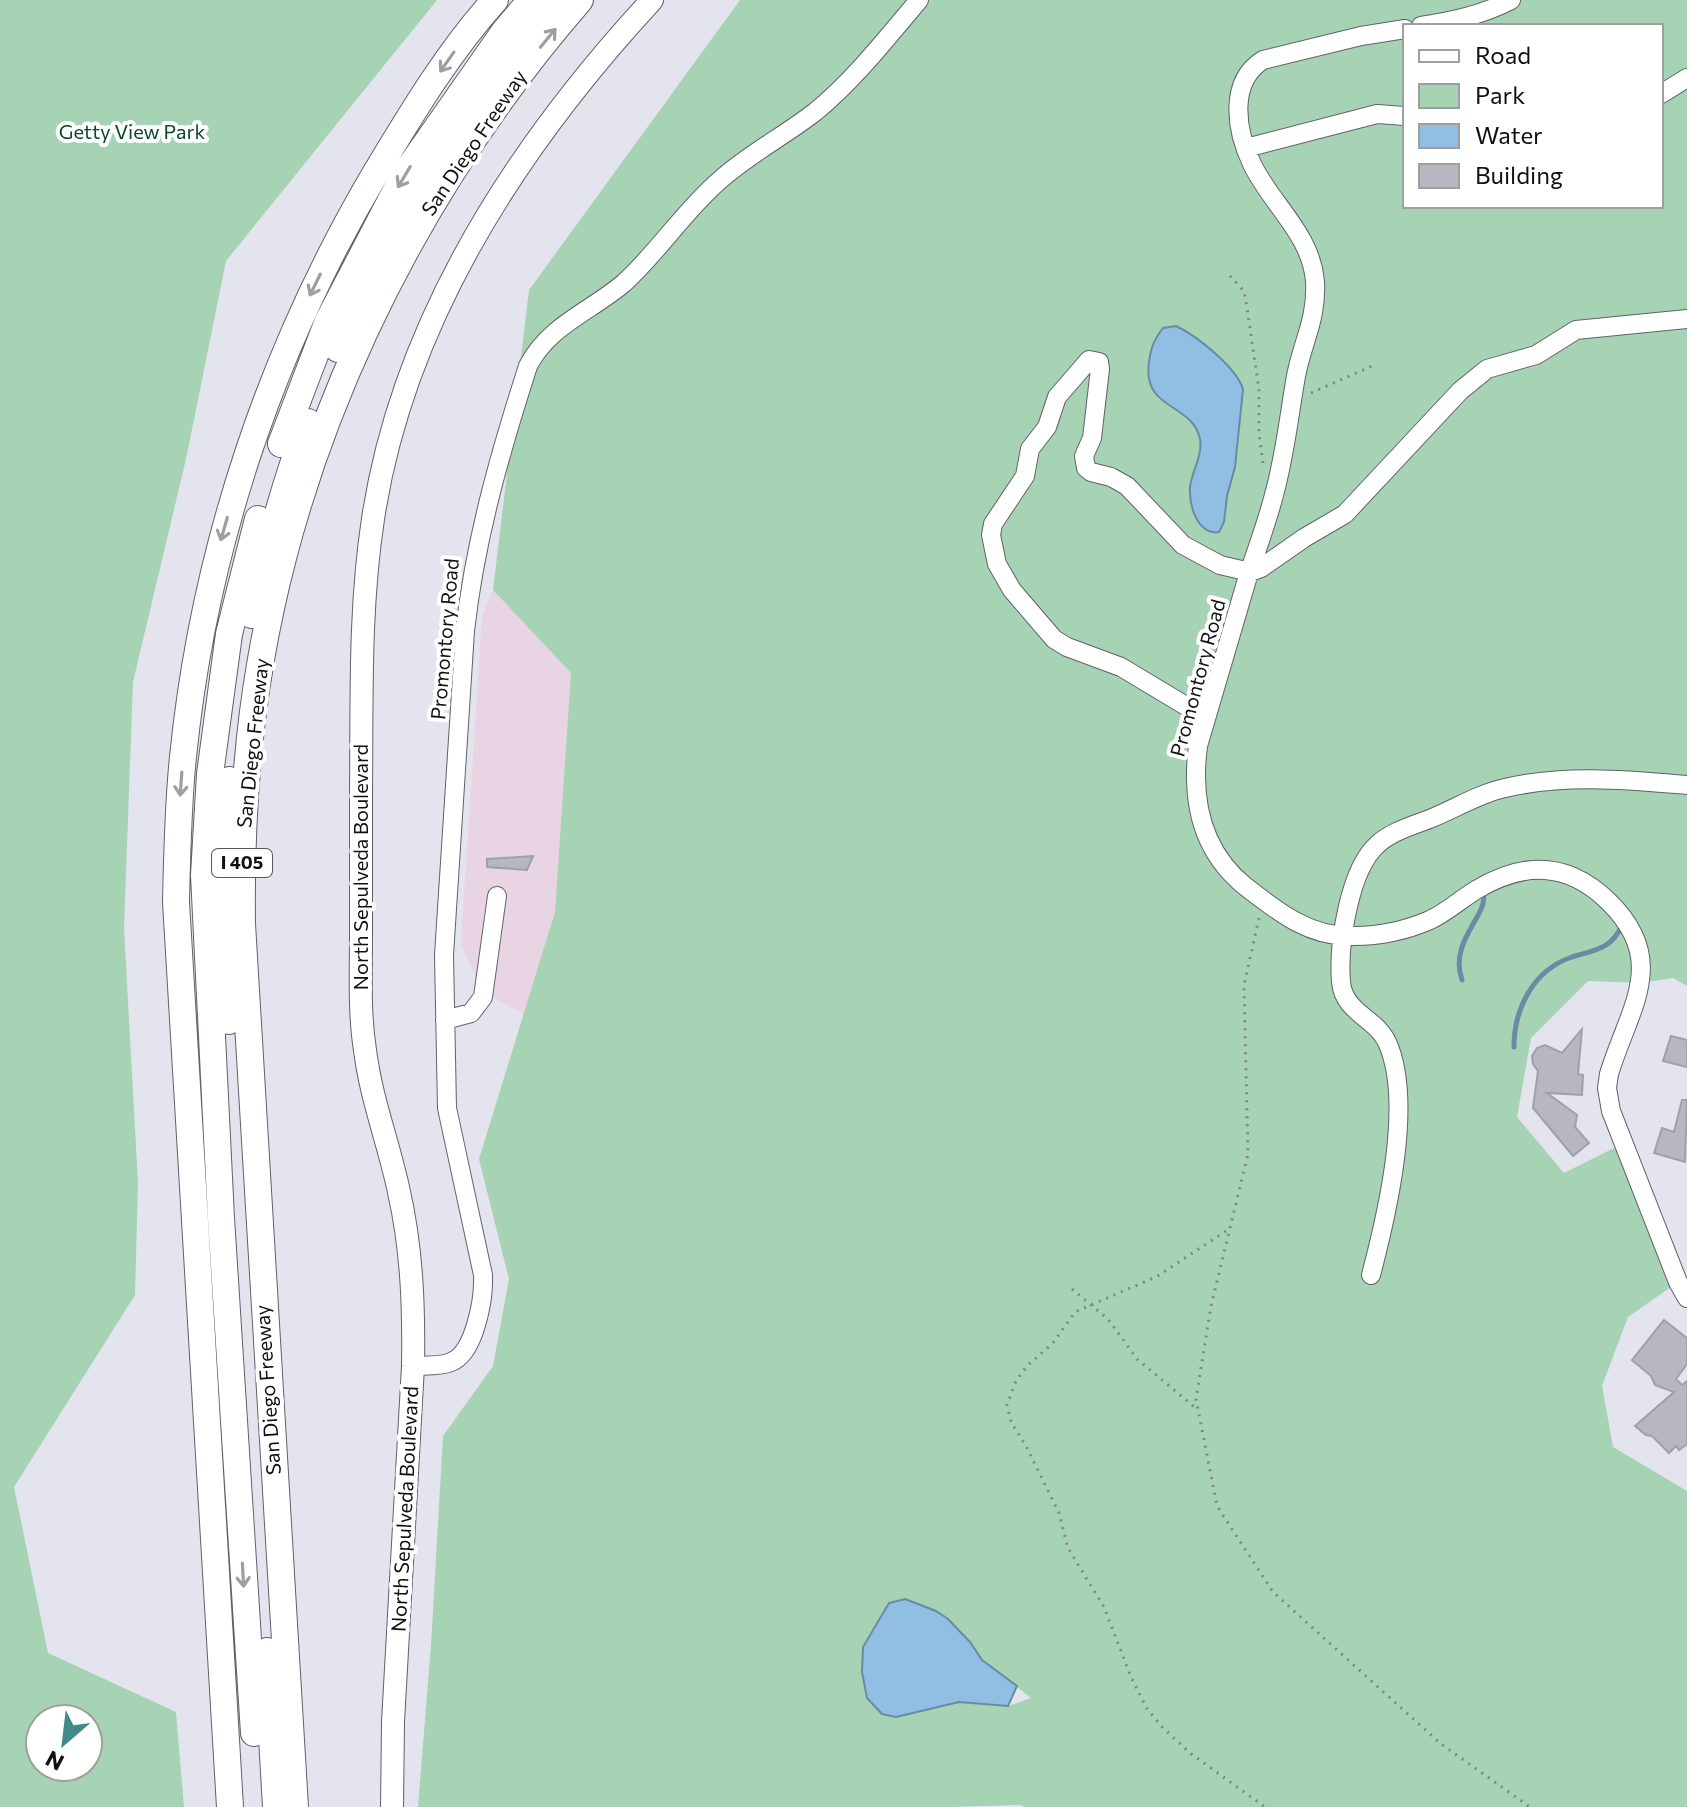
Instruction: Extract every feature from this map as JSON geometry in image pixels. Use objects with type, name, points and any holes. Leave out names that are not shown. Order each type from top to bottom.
[{"type":"highway","points":[[230,1807],[176,902],[181,772],[193,681],[205,607],[222,537],[281,358],[350,216],[388,152],[429,86],[495,0]]},
{"type":"highway","points":[[258,1807],[222,1233],[204,875],[210,774],[227,648],[247,555],[278,453],[328,321],[404,175],[504,32],[531,0]]},
{"type":"highway","points":[[276,1807],[224,944],[225,819],[234,720],[251,622],[276,520],[299,447],[361,292],[404,214],[491,77],[555,0]]},
{"type":"highway","name":"San Diego Freeway","points":[[295,1807],[242,924],[241,852],[255,697],[264,641],[298,506],[318,446],[366,328],[419,224],[454,169],[515,81],[580,0]]},
{"type":"main road","name":"North Sepulveda Boulevard","points":[[392,1807],[393,1722],[413,1366],[413,1295],[406,1227],[372,1089],[361,1016],[362,645],[373,519],[381,475],[407,383],[438,307],[465,254],[536,142],[588,73],[652,0]]},
{"type":"street","name":"Promontory Road","points":[[413,1366],[454,1362],[473,1332],[484,1295],[483,1275],[447,1108],[444,955],[471,578],[477,541],[528,366],[536,350],[556,330],[605,298],[647,261],[671,230],[719,180],[812,114],[842,88],[919,0]]},
{"type":"street","points":[[1433,24],[1492,10],[1511,0]]},
{"type":"street","name":"Promontory Road","points":[[1403,29],[1361,36],[1263,60],[1245,77],[1239,91],[1239,120],[1252,164],[1297,231],[1313,269],[1314,312],[1297,375],[1274,497],[1198,746],[1194,776],[1201,816],[1210,842],[1234,877],[1296,922],[1316,931],[1345,936],[1401,930],[1432,919],[1479,888],[1499,879],[1546,868],[1586,883],[1610,902],[1631,929],[1641,983],[1609,1074],[1607,1088],[1611,1111],[1687,1298]]},
{"type":"street","points":[[1663,93],[1687,78]]},
{"type":"street","points":[[1246,148],[1377,114],[1403,116]]},
{"type":"street","points":[[1206,718],[1121,667],[1054,639],[1012,590],[997,564],[991,535],[998,514],[1025,476],[1030,449],[1047,427],[1057,397],[1089,360],[1099,362],[1100,369],[1092,438],[1084,456],[1086,468],[1127,486],[1183,545],[1220,565],[1250,572],[1261,568],[1352,508],[1460,391],[1487,369],[1536,355],[1576,330],[1687,319]]},
{"type":"street","points":[[1371,1275],[1394,1176],[1397,1080],[1385,1039],[1344,998],[1341,981],[1350,895],[1368,854],[1388,837],[1504,788],[1591,780],[1687,785]]},
{"type":"street","points":[[445,1020],[471,1013],[483,997],[497,896]]},
{"type":"path","points":[[1230,276],[1244,291],[1259,390],[1260,445],[1274,497]]},
{"type":"path","points":[[1295,394],[1325,388],[1372,366]]},
{"type":"path","points":[[1260,897],[1259,922],[1244,985],[1248,1154],[1211,1306],[1196,1399],[1217,1506],[1273,1592],[1441,1744],[1530,1807]]},
{"type":"path","points":[[1228,1230],[1156,1277],[1075,1312],[1053,1343],[1027,1366],[1016,1381],[1007,1405],[1011,1422],[1059,1513],[1068,1548],[1104,1607],[1146,1707],[1190,1753],[1265,1807]]},
{"type":"path","points":[[1072,1289],[1108,1319],[1137,1359],[1198,1410]]},
{"type":"shaded area","points":[[493,590],[572,673],[555,912],[524,1014],[482,991],[461,944],[482,617]]},
{"type":"green space","name":"Getty View Park","points":[[0,0],[437,0],[226,261],[186,459],[133,682],[124,928],[138,1183],[135,1295],[14,1487],[48,1653],[176,1712],[184,1807],[0,1807]]},
{"type":"green space","points":[[740,0],[1687,0],[1687,986],[1673,978],[1641,983],[1588,981],[1531,1038],[1517,1117],[1564,1173],[1622,1144],[1678,1282],[1628,1317],[1602,1386],[1613,1447],[1687,1491],[1687,1807],[418,1807],[443,1436],[493,1366],[509,1279],[479,1159],[555,912],[571,673],[493,590],[529,290]],"holes":[[[905,1599],[936,1611],[970,1642],[982,1660],[1031,1698],[1008,1706],[959,1702],[896,1717]]]},
{"type":"water","points":[[1176,326],[1215,353],[1233,371],[1243,389],[1235,467],[1224,522],[1219,532],[1211,532],[1200,524],[1191,502],[1190,487],[1201,445],[1195,427],[1188,418],[1160,398],[1149,378],[1155,340],[1163,328]]},
{"type":"water","points":[[905,1599],[948,1619],[982,1660],[1017,1686],[1008,1706],[959,1702],[896,1717],[882,1714],[867,1698],[862,1672],[863,1647],[889,1603]]},
{"type":"building","points":[[533,856],[527,870],[487,867],[487,859]]},
{"type":"building","points":[[1582,1029],[1578,1074],[1583,1075],[1582,1095],[1547,1093],[1577,1115],[1575,1127],[1589,1143],[1573,1156],[1533,1108],[1538,1071],[1532,1056],[1537,1048],[1545,1045],[1562,1053]]},
{"type":"building","points":[[1671,1036],[1687,1040],[1687,1067],[1663,1061]]},
{"type":"building","points":[[1682,1100],[1687,1100],[1685,1162],[1654,1153],[1662,1128],[1674,1132]]},
{"type":"building","points":[[1664,1320],[1687,1338],[1687,1364],[1676,1379],[1682,1385],[1687,1381],[1687,1444],[1679,1450],[1676,1446],[1669,1453],[1652,1436],[1635,1426],[1674,1392],[1655,1385],[1651,1376],[1632,1360]]},
{"type":"waterway","points":[[1462,980],[1460,953],[1481,910],[1483,893]]},
{"type":"waterway","points":[[1514,1047],[1522,1005],[1537,981],[1558,963],[1608,944],[1622,925]]}]
